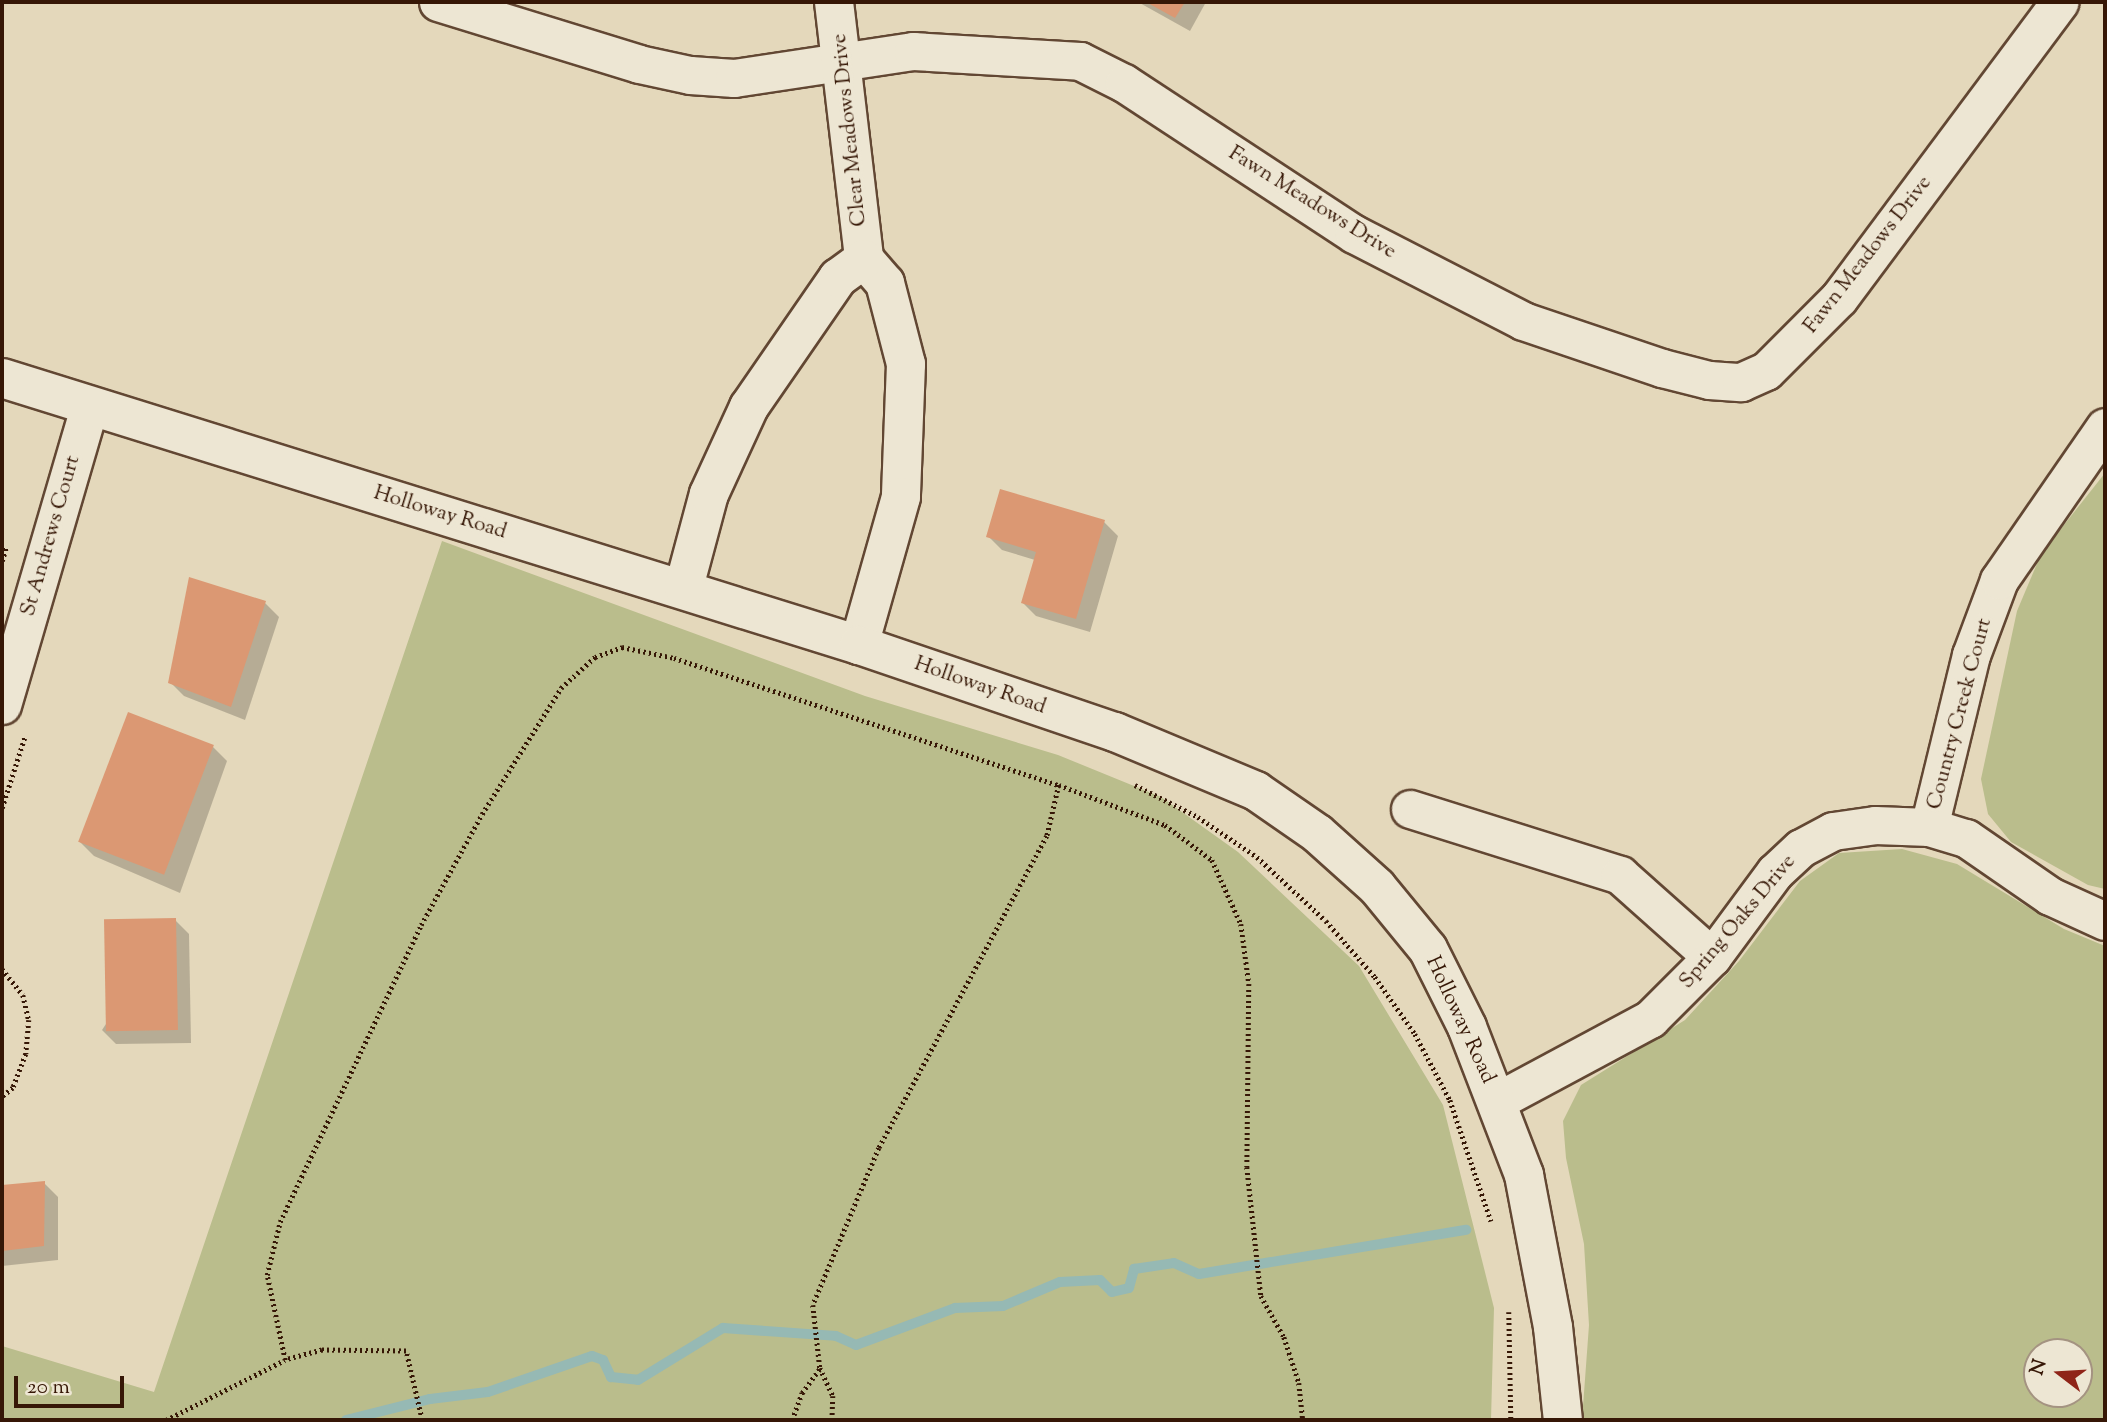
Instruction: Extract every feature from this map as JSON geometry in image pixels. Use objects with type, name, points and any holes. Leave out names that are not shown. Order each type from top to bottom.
[{"type":"street","name":"Fawn Meadows Drive","points":[[438,2],[639,64],[690,75],[734,78],[914,51],[1080,61],[1124,83],[1354,234],[1523,321],[1662,368],[1709,380],[1741,382],[1766,371],[1839,299],[2060,2]]},
{"type":"street","name":"Clear Meadows Drive","points":[[834,2],[844,60],[864,259]]},
{"type":"street","points":[[684,587],[709,494],[749,407],[838,278],[864,259],[885,283],[906,364],[901,497],[859,645]]},
{"type":"street","name":"Holloway Road","points":[[2,378],[89,407],[684,587],[1115,732],[1256,791],[1318,834],[1377,887],[1428,949],[1468,1027],[1524,1175],[1540,1247],[1563,1420]]},
{"type":"street","name":"St Andrews Court","points":[[2,705],[89,407]]},
{"type":"street","name":"Country Creek Court","points":[[1929,827],[1972,655],[1999,580],[2105,427]]},
{"type":"street","points":[[1410,809],[1619,875],[1712,957]]},
{"type":"street","name":"Spring Oaks Drive","points":[[1497,1101],[1650,1018],[1712,957],[1775,872],[1801,848],[1833,831],[1875,825],[1929,827],[1966,838],[2050,896],[2105,921]]},
{"type":"path","points":[[2,561],[10,535]]},
{"type":"path","points":[[285,1360],[267,1275],[280,1223],[421,925],[482,814],[561,688],[595,657],[622,647],[674,658],[1059,785],[1165,825],[1212,860],[1241,924],[1250,984],[1245,1074],[1254,1236],[1261,1296],[1284,1337],[1299,1383],[1303,1420]]},
{"type":"path","points":[[2,808],[26,731]]},
{"type":"path","points":[[1127,781],[1198,817],[1257,857],[1326,921],[1375,977],[1415,1034],[1450,1100],[1492,1223]]},
{"type":"path","points":[[832,1420],[833,1396],[820,1368],[813,1310],[879,1148],[1047,836],[1059,785]]},
{"type":"path","points":[[2,969],[23,995],[29,1020],[26,1054],[13,1088],[2,1097]]},
{"type":"path","points":[[1508,1305],[1511,1420]]},
{"type":"path","points":[[166,1420],[285,1360],[322,1350],[406,1351],[422,1420]]},
{"type":"path","points":[[792,1420],[802,1393],[820,1368]]},
{"type":"path","points":[[106,1420],[149,1420]]},
{"type":"green space","points":[[2105,473],[2105,889],[2088,885],[2011,842],[1988,814],[1981,779],[2017,611],[2041,554]]},
{"type":"green space","points":[[442,541],[865,696],[1058,755],[1161,797],[1238,852],[1359,966],[1443,1105],[1494,1308],[1491,1420],[2,1420],[2,1346],[154,1392]]},
{"type":"green space","points":[[1902,849],[1957,864],[2064,929],[2105,946],[2105,1420],[1582,1420],[1589,1325],[1584,1244],[1566,1158],[1563,1121],[1581,1085],[1685,1020],[1739,961],[1800,881],[1839,853]]},
{"type":"building","points":[[1146,2],[1185,2],[1175,18]]},
{"type":"building","points":[[1000,489],[1105,520],[1076,619],[1021,603],[1036,552],[986,537]]},
{"type":"building","points":[[189,577],[266,601],[231,707],[168,683]]},
{"type":"building","points":[[128,712],[214,745],[164,875],[78,842]]},
{"type":"building","points":[[176,918],[178,1030],[106,1031],[104,919]]},
{"type":"building","points":[[45,1181],[44,1246],[2,1251],[2,1185]]},
{"type":"waterway","points":[[346,1420],[430,1399],[488,1392],[592,1356],[603,1360],[611,1377],[638,1380],[723,1328],[836,1336],[856,1345],[955,1308],[1003,1306],[1060,1282],[1100,1280],[1112,1292],[1129,1288],[1134,1269],[1174,1263],[1199,1274],[1466,1230]]}]
